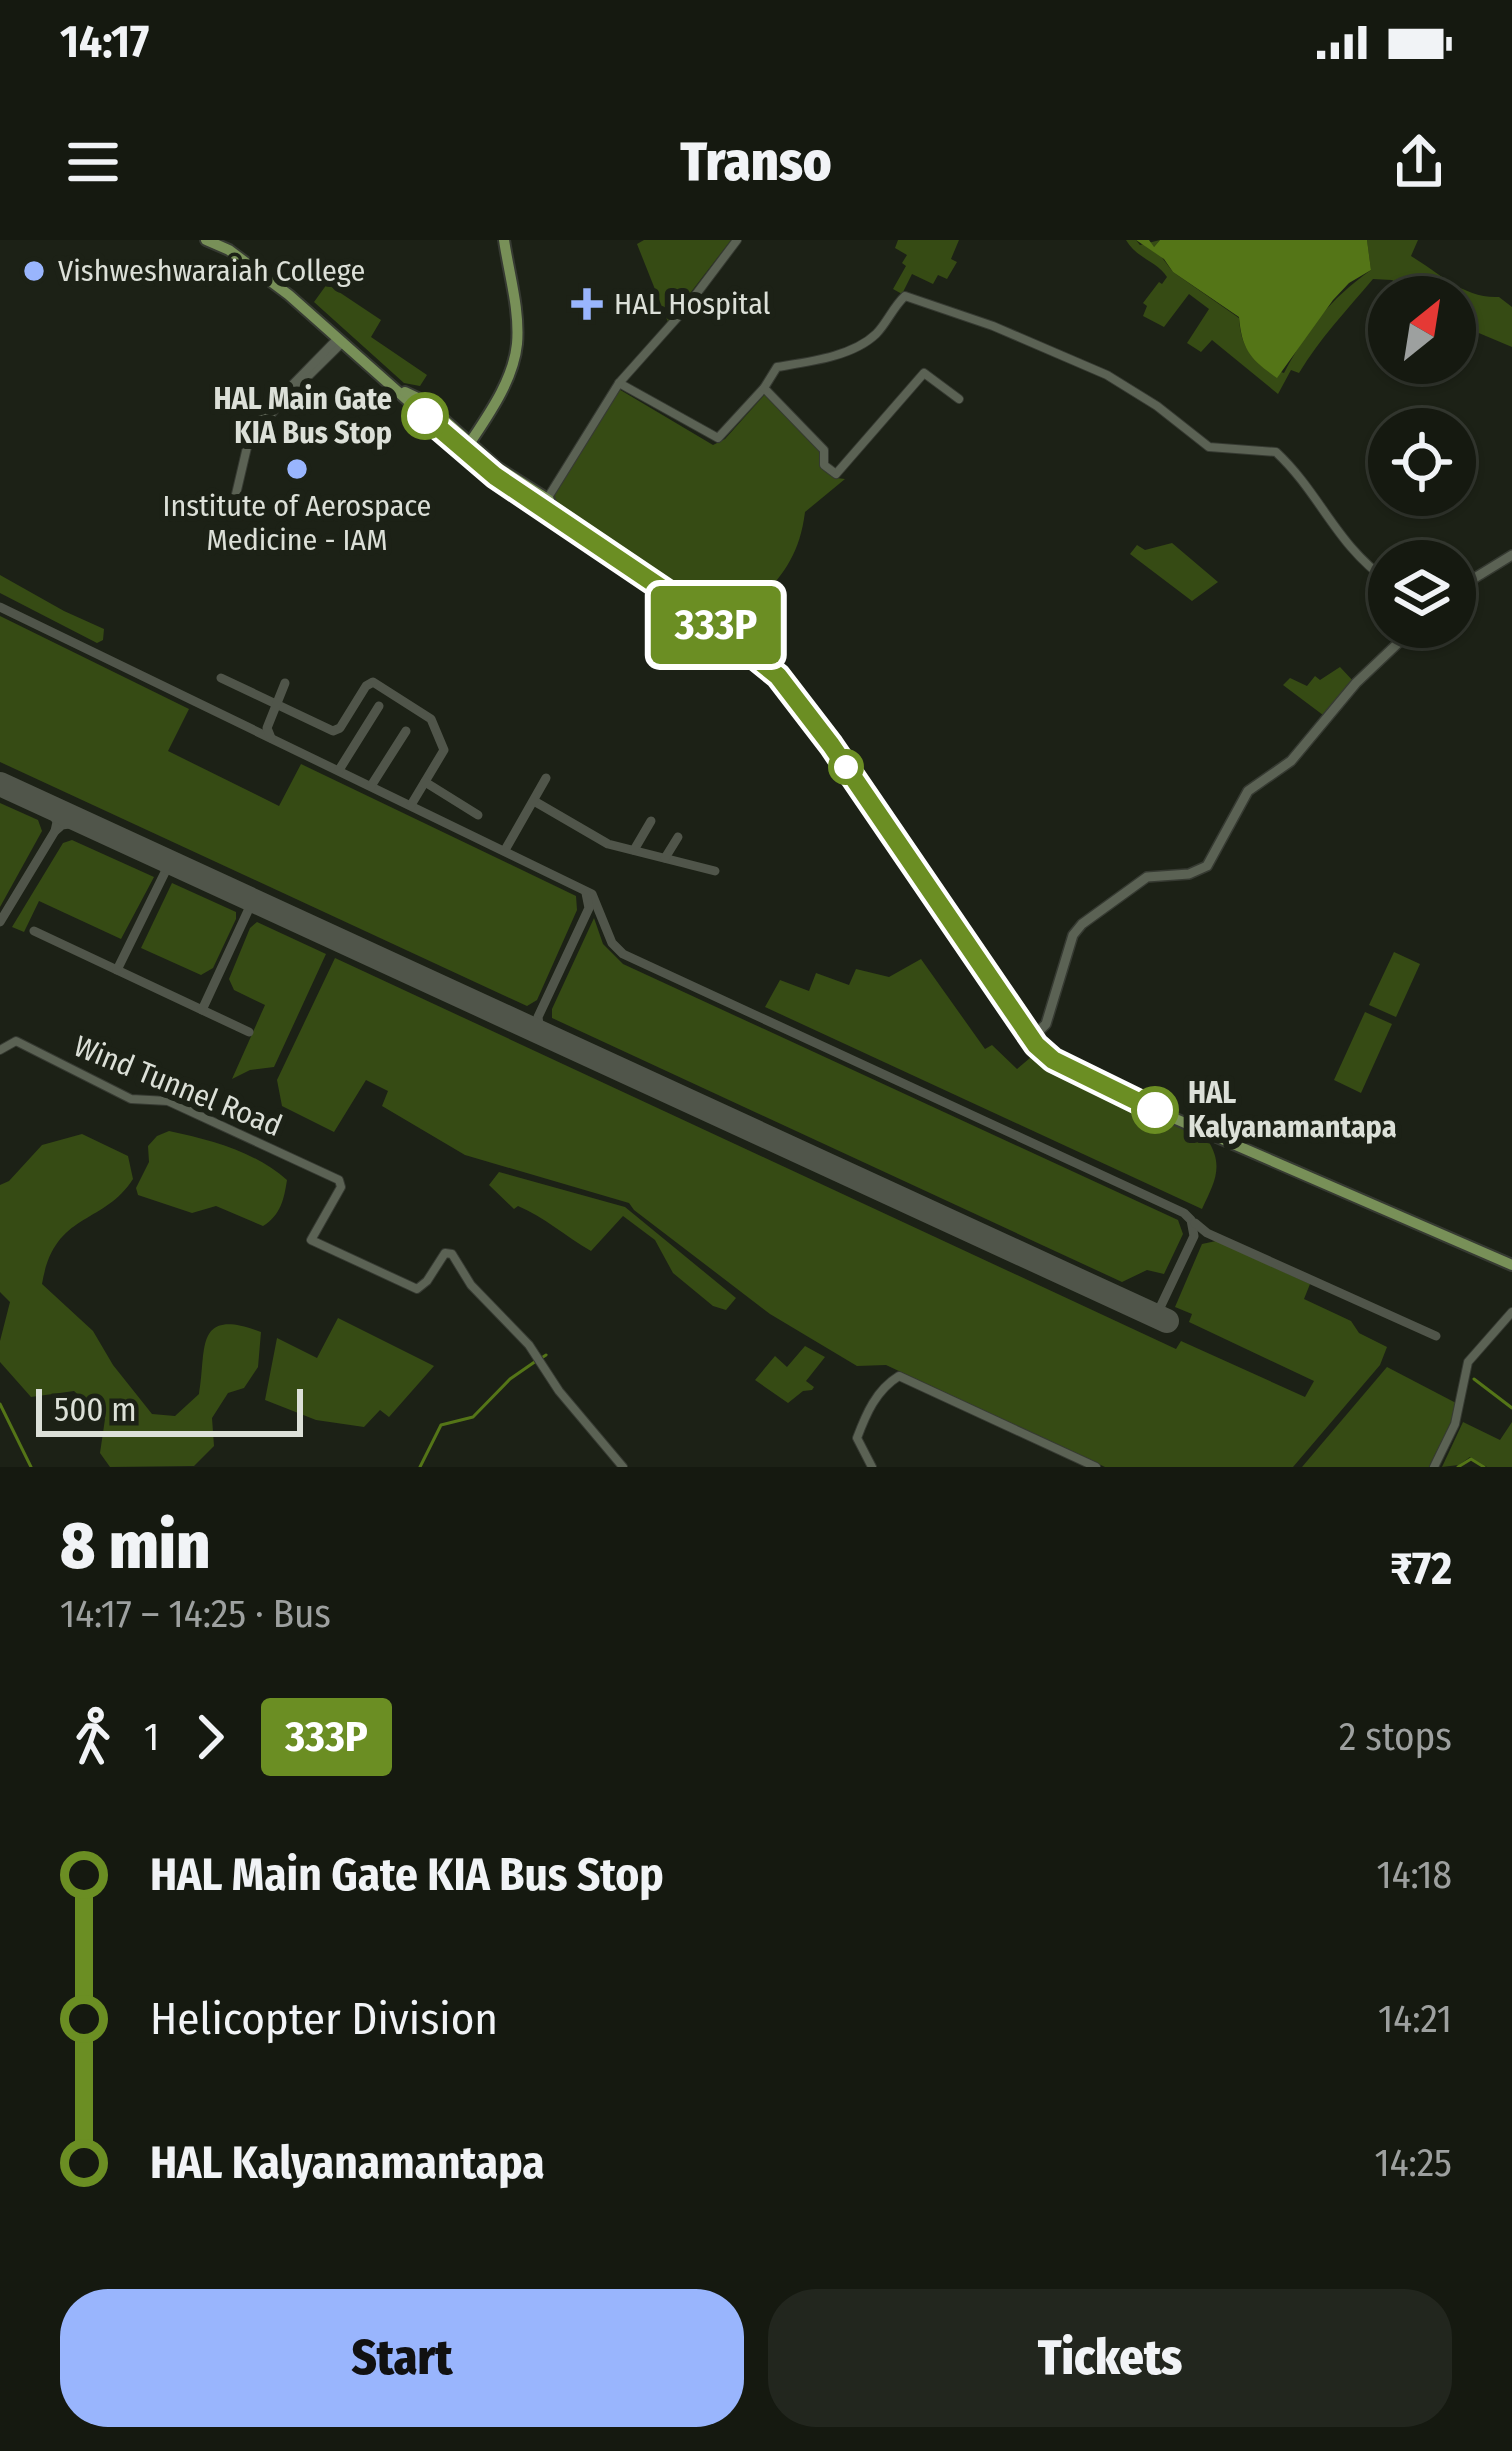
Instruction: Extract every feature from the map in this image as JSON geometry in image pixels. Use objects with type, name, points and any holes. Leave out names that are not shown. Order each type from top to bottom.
[{"type":"main road","points":[[206,240],[231,248],[405,395]]},
{"type":"main road","points":[[219,240],[284,284],[405,395],[409,407],[756,650],[783,674],[1032,1035],[1057,1054],[1157,1106],[1512,1262]]},
{"type":"main road","points":[[463,446],[506,381],[515,352],[515,309],[502,240]]},
{"type":"main road","points":[[1476,577],[1512,555]]},
{"type":"main road","points":[[1032,1035],[1046,1024],[1073,935],[1082,924],[1147,878],[1172,872],[1189,874],[1208,866],[1248,790],[1292,761],[1356,683],[1393,648]]},
{"type":"street","points":[[548,506],[619,382],[686,309],[737,240]]},
{"type":"street","points":[[619,382],[718,438],[777,367],[821,362],[873,338],[905,296],[993,326],[1107,375],[1209,447],[1276,452],[1347,548],[1368,565]]},
{"type":"street","points":[[340,340],[257,429],[240,496],[233,506],[252,426],[340,340]]},
{"type":"street","points":[[764,388],[824,450],[824,465],[836,474],[924,373],[959,400]]},
{"type":"street","name":"Wind Tunnel Road","points":[[0,1050],[16,1041],[131,1099],[168,1101],[341,1183],[313,1236],[316,1245],[417,1289],[447,1252],[475,1290],[529,1345],[559,1391],[623,1467]]},
{"type":"street","points":[[1436,1467],[1455,1424],[1471,1358],[1512,1314]]},
{"type":"street","points":[[872,1467],[856,1438],[869,1409],[899,1376],[1096,1467]]},
{"type":"shaded area","points":[[644,240],[731,240],[668,322],[637,244]]},
{"type":"shaded area","points":[[898,240],[959,240],[951,259],[957,262],[947,279],[938,275],[933,284],[912,274],[902,294],[893,289],[906,266],[902,263],[907,255],[895,248]]},
{"type":"shaded area","points":[[1126,240],[1140,245],[1160,240],[1154,247],[1173,272],[1239,318],[1251,354],[1284,373],[1321,316],[1371,270],[1367,240],[1418,240],[1411,256],[1441,276],[1368,276],[1368,285],[1299,373],[1291,370],[1278,394],[1212,340],[1201,352],[1187,343],[1209,309],[1189,294],[1164,327],[1143,316],[1147,306],[1143,303],[1167,277]]},
{"type":"shaded area","points":[[1136,240],[1149,240],[1154,247],[1160,240],[1367,240],[1371,270],[1333,300],[1277,378],[1249,353],[1239,317]]},
{"type":"shaded area","points":[[327,284],[381,320],[371,337],[427,375],[420,386],[404,383],[314,302]]},
{"type":"shaded area","points":[[1476,294],[1499,297],[1512,307],[1512,347],[1476,332]]},
{"type":"shaded area","points":[[617,388],[713,445],[725,439],[765,394],[821,450],[819,463],[845,479],[805,512],[789,562],[732,626],[577,522],[553,498]]},
{"type":"shaded area","points":[[1172,543],[1218,582],[1192,601],[1130,554],[1137,545],[1145,550]]},
{"type":"shaded area","points":[[0,575],[104,629],[103,640],[97,643],[0,593]]},
{"type":"shaded area","points":[[0,616],[189,709],[168,751],[279,806],[301,764],[576,896],[577,910],[537,1000],[527,1006],[0,762]]},
{"type":"shaded area","points":[[1340,667],[1354,682],[1327,718],[1283,685],[1290,678],[1307,686],[1315,676],[1320,680]]},
{"type":"shaded area","points":[[0,803],[38,820],[42,831],[0,907]]},
{"type":"shaded area","points":[[72,840],[154,877],[121,939],[39,901],[24,932],[12,927],[63,843]]},
{"type":"shaded area","points":[[172,883],[236,912],[213,968],[201,975],[141,948]]},
{"type":"shaded area","points":[[594,918],[603,944],[623,964],[1178,1220],[1183,1234],[1164,1274],[1147,1270],[1122,1282],[552,1018]]},
{"type":"shaded area","points":[[257,922],[326,954],[274,1067],[250,1070],[232,1079],[265,1005],[234,990],[229,979],[250,928]]},
{"type":"shaded area","points":[[1394,952],[1420,964],[1396,1017],[1369,1005]]},
{"type":"shaded area","points":[[335,958],[1176,1349],[1181,1341],[1305,1397],[1314,1381],[1189,1322],[1192,1314],[1175,1307],[1202,1244],[1216,1241],[1310,1284],[1304,1299],[1351,1321],[1359,1333],[1387,1347],[1380,1365],[1293,1467],[1105,1467],[886,1365],[857,1366],[770,1314],[629,1203],[465,1155],[382,1106],[388,1091],[366,1080],[334,1132],[282,1106],[277,1080]]},
{"type":"shaded area","points":[[921,959],[985,1049],[992,1045],[1017,1069],[1037,1052],[1047,1062],[1207,1139],[1216,1166],[1202,1209],[765,1007],[780,980],[809,991],[816,973],[849,985],[856,969],[889,977]]},
{"type":"shaded area","points":[[1365,1012],[1392,1024],[1361,1093],[1334,1080]]},
{"type":"shaded area","points":[[169,1131],[246,1154],[274,1170],[287,1180],[278,1212],[263,1226],[216,1206],[192,1213],[138,1195],[136,1188],[149,1162],[148,1146]]},
{"type":"shaded area","points":[[82,1134],[128,1156],[133,1179],[108,1205],[57,1243],[42,1284],[93,1331],[152,1414],[175,1416],[199,1394],[204,1349],[214,1329],[239,1325],[261,1332],[258,1367],[244,1388],[228,1393],[212,1418],[214,1446],[194,1466],[110,1467],[100,1453],[105,1419],[74,1391],[31,1397],[0,1362],[10,1302],[0,1292],[0,1185],[42,1145]]},
{"type":"shaded area","points":[[499,1172],[625,1207],[736,1298],[726,1310],[713,1306],[673,1273],[655,1240],[623,1216],[591,1251],[528,1210],[514,1209],[489,1185]]},
{"type":"shaded area","points":[[338,1318],[434,1366],[389,1417],[380,1410],[364,1427],[316,1420],[265,1400],[277,1338],[317,1358]]},
{"type":"shaded area","points":[[805,1346],[825,1357],[806,1381],[812,1390],[788,1403],[755,1380],[775,1356],[787,1367]]},
{"type":"shaded area","points":[[1387,1367],[1456,1403],[1451,1426],[1429,1467],[1302,1467]]},
{"type":"shaded area","points":[[1463,1422],[1500,1440],[1512,1422],[1512,1467],[1487,1467],[1470,1457],[1459,1465],[1442,1467]]},
{"type":"waterway","points":[[420,1467],[441,1425],[473,1417],[510,1379],[536,1361]]},
{"type":"waterway","points":[[1474,1379],[1512,1408]]},
{"type":"waterway","points":[[0,1404],[31,1467]]},
{"type":"waterway","points":[[1458,1467],[1471,1459],[1484,1467]]},
{"type":"taxiway","points":[[0,607],[592,894],[612,943],[623,954],[1184,1213],[1191,1220],[1194,1236],[1156,1316]]},
{"type":"taxiway","points":[[221,678],[333,731],[373,682],[431,719],[444,750],[411,805]]},
{"type":"taxiway","points":[[271,738],[267,728],[285,683]]},
{"type":"taxiway","points":[[339,770],[379,706]]},
{"type":"taxiway","points":[[371,786],[406,731]]},
{"type":"taxiway","points":[[505,850],[546,778]]},
{"type":"taxiway","points":[[425,782],[478,815]]},
{"type":"taxiway","points":[[534,801],[608,844],[715,871]]},
{"type":"taxiway","points":[[0,922],[55,831],[57,822],[49,807]]},
{"type":"taxiway","points":[[634,850],[651,821]]},
{"type":"taxiway","points":[[55,831],[83,822]]},
{"type":"taxiway","points":[[665,858],[678,837]]},
{"type":"taxiway","points":[[117,970],[170,862]]},
{"type":"taxiway","points":[[540,1032],[538,1017],[589,908],[586,893]]},
{"type":"taxiway","points":[[202,1010],[253,900]]},
{"type":"taxiway","points":[[34,931],[249,1032]]},
{"type":"taxiway","points":[[1195,1223],[1207,1233],[1436,1336]]},
{"type":"runway","points":[[0,784],[1167,1321]]},
{"type":"bus line","name":"333P","points":[[425,416],[495,476],[754,653],[778,676],[831,745],[1036,1045],[1053,1060],[1155,1110]]},
{"type":"place","name":"Vishweshwaraiah College","points":[[34,271]]},
{"type":"place","name":"HAL Hospital","points":[[587,304]]},
{"type":"place","name":"HAL Main Gate KIA Bus Stop","points":[[425,416]]},
{"type":"place","name":"Institute of Aerospace Medicine - IAM","points":[[297,469]]},
{"type":"place","name":"HAL Kalyanamantapa","points":[[1155,1110]]}]
